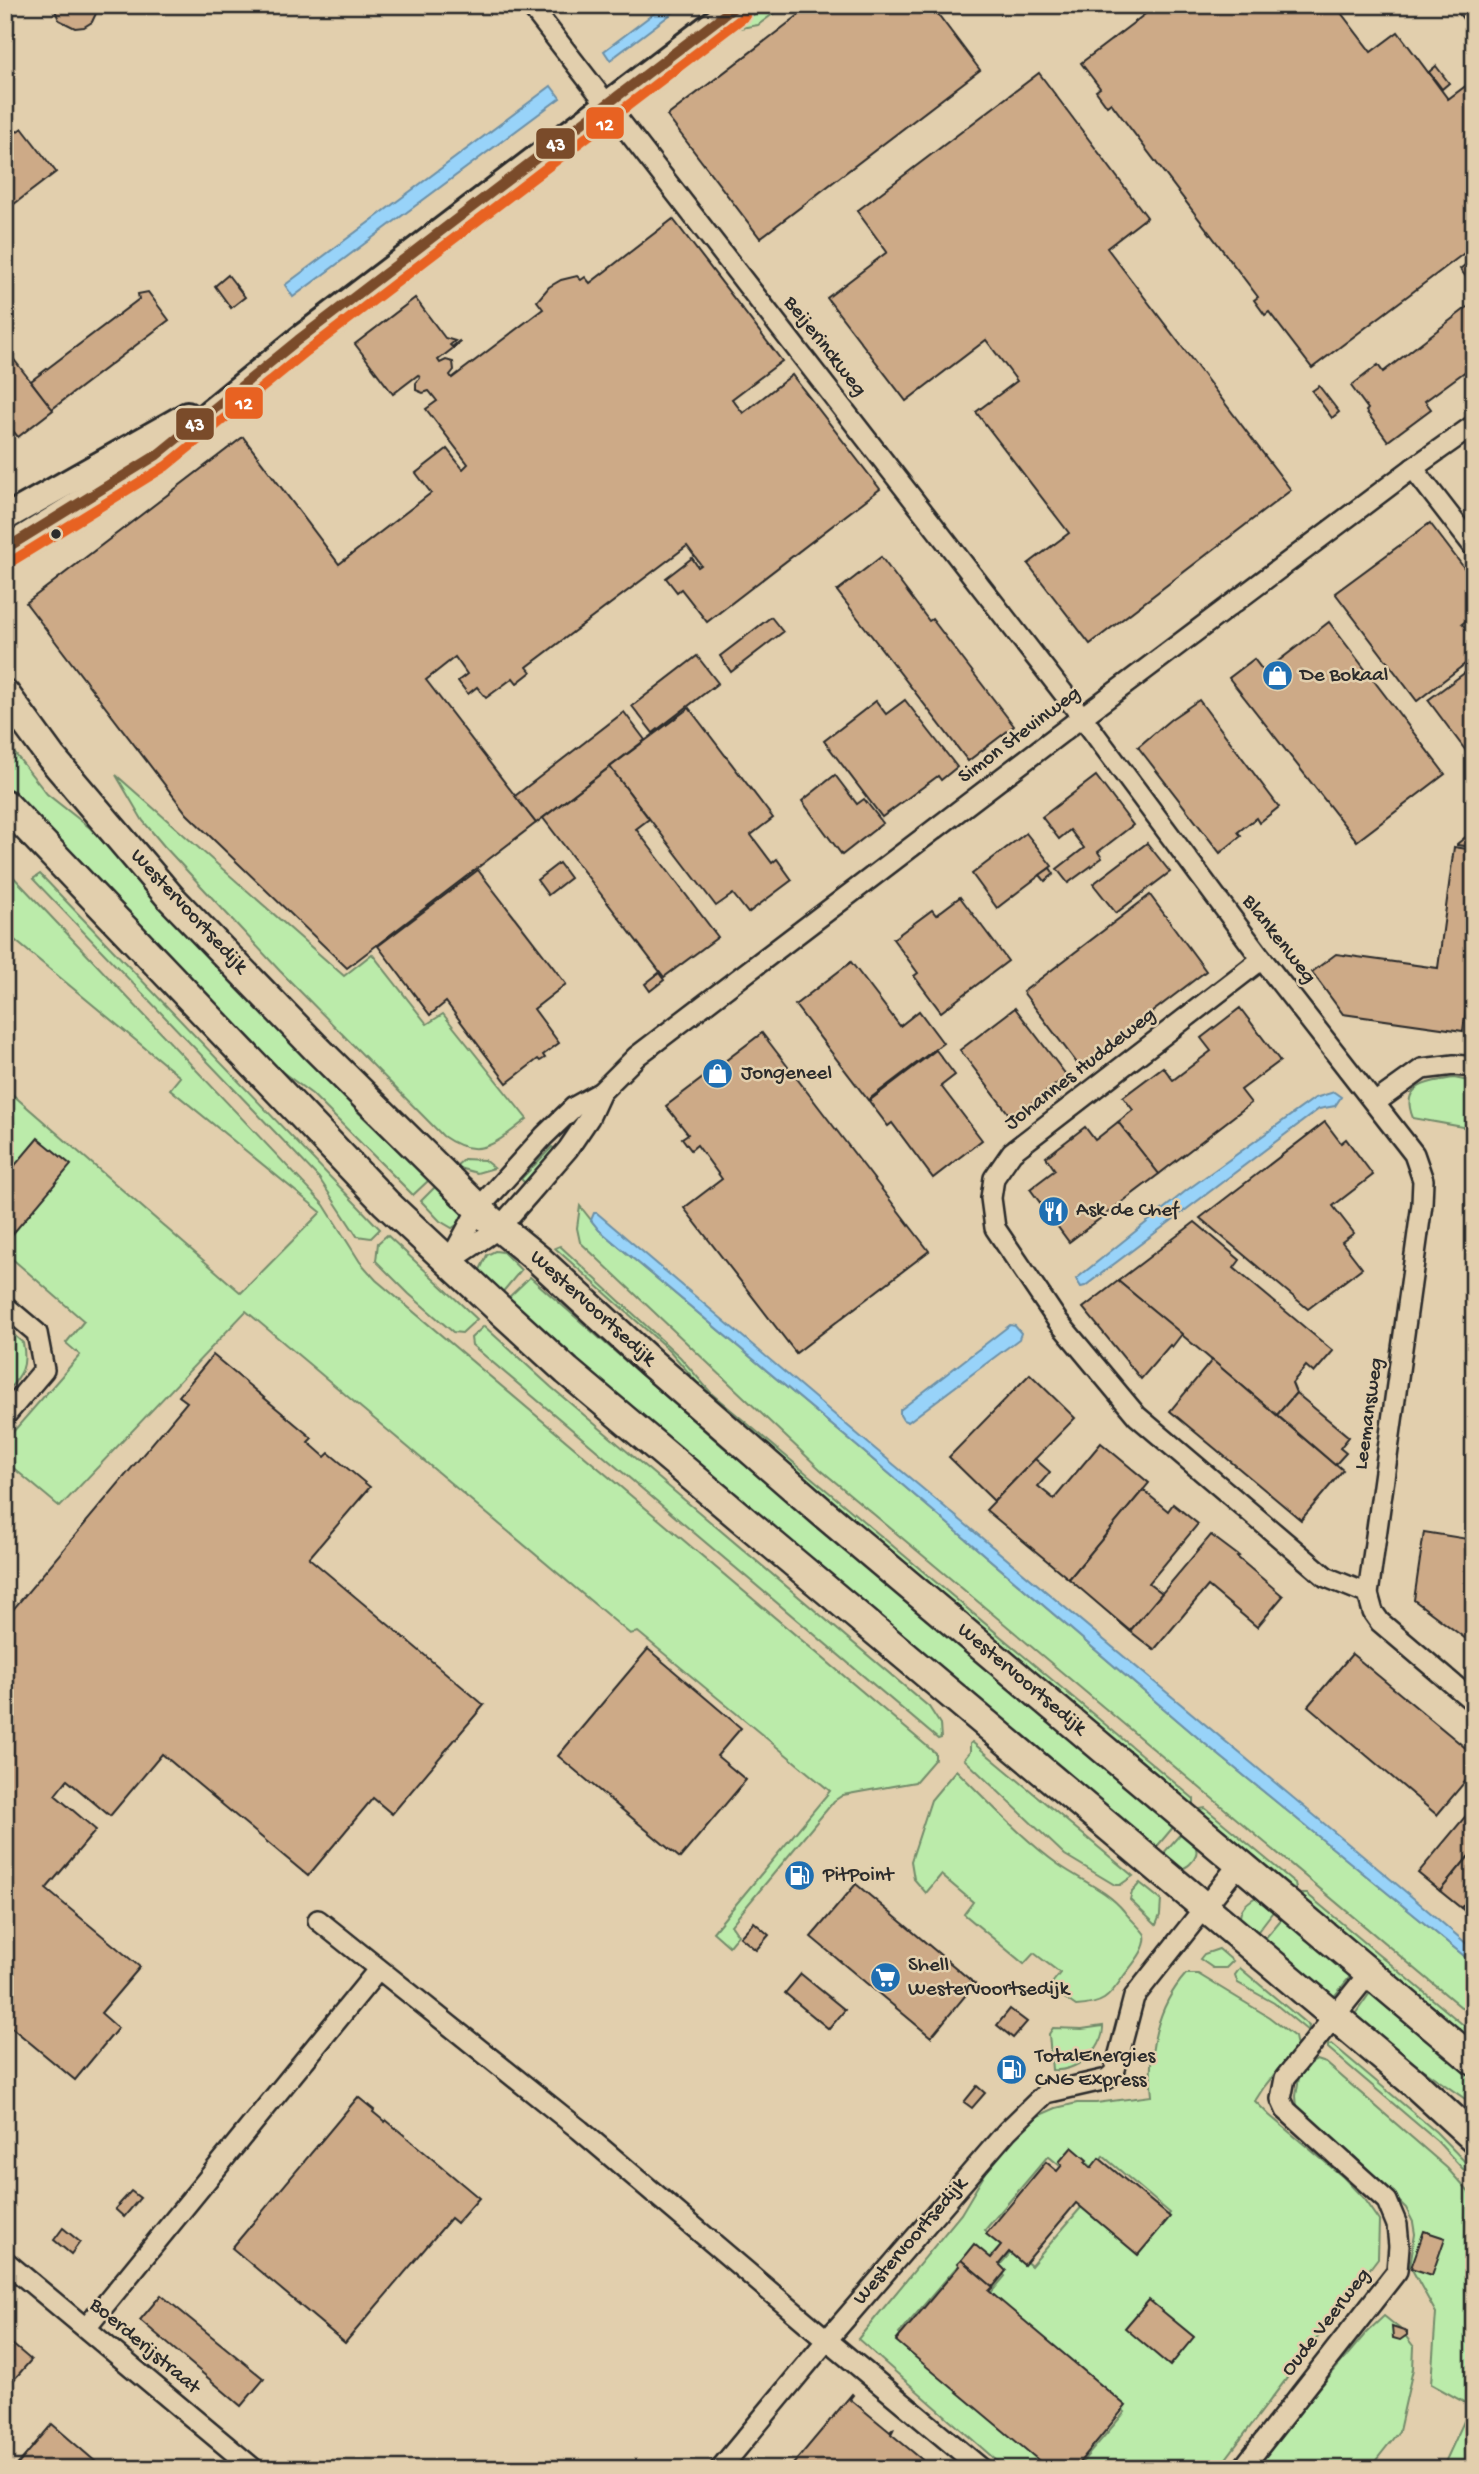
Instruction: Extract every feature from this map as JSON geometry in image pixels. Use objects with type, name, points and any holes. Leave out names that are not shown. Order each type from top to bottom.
[{"type":"main road","name":"Westervoortsedijk","points":[[5,694],[51,757],[170,897],[317,1049],[489,1218],[822,1512],[1474,2061]]},
{"type":"main road","points":[[5,804],[386,1203],[568,1371],[1414,2083],[1474,2138]]},
{"type":"street","name":"Beijerinckweg","points":[[530,5],[1082,717]]},
{"type":"street","points":[[5,549],[157,455],[248,380],[737,5]]},
{"type":"street","points":[[1466,5],[1474,15]]},
{"type":"street","points":[[5,517],[248,380]]},
{"type":"street","name":"Simon Stevinweg","points":[[449,1262],[489,1218],[544,1136],[574,1107],[601,1092],[637,1056],[1082,717],[1474,425]]},
{"type":"street","points":[[1413,468],[1474,547]]},
{"type":"street","name":"Blankenweg","points":[[1082,717],[1262,959],[1376,1102]]},
{"type":"street","name":"Johannes Huddeweg","points":[[1262,959],[1012,1152],[994,1178],[991,1198],[995,1228],[1057,1320],[1137,1416],[1326,1577],[1368,1594]]},
{"type":"street","points":[[1376,1102],[1422,1069],[1454,1065],[1474,1068]]},
{"type":"street","name":"Simon Stevinweg","points":[[489,1218],[529,1194],[568,1149],[589,1118],[601,1092]]},
{"type":"street","name":"Leemansweg","points":[[1368,1594],[1422,1204],[1423,1180],[1414,1154],[1376,1102]]},
{"type":"street","points":[[449,1262],[489,1218]]},
{"type":"street","points":[[5,1306],[37,1334],[44,1370],[5,1416]]},
{"type":"street","points":[[1368,1594],[1373,1612],[1380,1622],[1474,1702]]},
{"type":"street","name":"Westervoortsedijk","points":[[827,2340],[1000,2139],[1046,2093],[1107,2079],[1114,2073],[1134,1997],[1239,1864]]},
{"type":"street","points":[[318,1920],[580,2130],[982,2469]]},
{"type":"street","points":[[86,2328],[378,1969]]},
{"type":"street","name":"Oude Veerweg","points":[[1242,2469],[1397,2271],[1397,2225],[1387,2201],[1286,2110],[1282,2099],[1285,2078],[1370,1972]]},
{"type":"street","name":"Boerderijstraat","points":[[5,2261],[254,2469]]},
{"type":"street","points":[[720,2469],[827,2340]]},
{"type":"green space","points":[[766,5],[785,5],[758,25],[735,29]]},
{"type":"green space","points":[[5,741],[47,794],[90,828],[359,1113],[429,1180],[413,1195],[312,1094],[250,1048],[71,852],[5,785]]},
{"type":"green space","points":[[116,775],[344,976],[372,954],[427,1024],[443,1014],[527,1119],[487,1146],[467,1148],[443,1136],[280,971],[164,846],[143,821]]},
{"type":"green space","points":[[5,868],[324,1205],[360,1262],[376,1280],[935,1753],[935,1759],[915,1782],[843,1795],[834,1801],[731,1925],[738,1935],[729,1946],[713,1932],[830,1791],[638,1632],[630,1634],[246,1311],[60,1507],[5,1461],[5,1441],[80,1355],[66,1343],[84,1321],[9,1256],[5,1260],[5,1088],[241,1293],[321,1212],[170,1089],[180,1077],[5,932]]},
{"type":"green space","points":[[40,874],[380,1229],[371,1238],[357,1236],[319,1178],[33,879]]},
{"type":"green space","points":[[1454,1078],[1474,1082],[1474,1129],[1413,1118],[1410,1098],[1413,1091],[1426,1083]]},
{"type":"green space","points":[[552,1147],[556,1150],[526,1184],[521,1179]]},
{"type":"green space","points":[[464,1159],[484,1160],[494,1168],[477,1173],[455,1167]]},
{"type":"green space","points":[[435,1187],[462,1214],[463,1221],[452,1228],[440,1221],[421,1201]]},
{"type":"green space","points":[[580,1206],[599,1230],[1203,1742],[1474,1964],[1474,2018],[821,1470],[580,1242],[577,1228]]},
{"type":"green space","points":[[387,1235],[477,1319],[462,1333],[453,1332],[376,1261],[378,1243]]},
{"type":"green space","points":[[560,1246],[680,1357],[712,1394],[1194,1799],[1194,1802],[1192,1804],[719,1408],[670,1351],[555,1248]]},
{"type":"green space","points":[[495,1251],[503,1252],[521,1270],[501,1294],[484,1278],[480,1270],[487,1255]]},
{"type":"green space","points":[[530,1277],[729,1452],[879,1574],[1175,1825],[1154,1850],[595,1380],[506,1300]]},
{"type":"green space","points":[[484,1326],[551,1387],[929,1707],[940,1724],[941,1738],[938,1739],[472,1345],[471,1338]]},
{"type":"green space","points":[[5,1327],[23,1343],[25,1359],[19,1376],[5,1394]]},
{"type":"green space","points":[[972,1742],[1133,1876],[1120,1885],[1115,1885],[1065,1855],[964,1759],[970,1752]]},
{"type":"green space","points":[[956,1770],[1032,1843],[1059,1865],[1110,1897],[1144,1933],[1141,1952],[1113,1991],[1104,1999],[1093,2004],[1076,2006],[1049,1987],[1060,1973],[1034,1953],[1024,1964],[964,1914],[973,1902],[941,1875],[926,1893],[914,1879],[911,1861],[931,1800]]},
{"type":"green space","points":[[1205,1808],[1295,1883],[1296,1888],[1200,1811]]},
{"type":"green space","points":[[1183,1831],[1197,1850],[1190,1864],[1180,1869],[1161,1856]]},
{"type":"green space","points":[[1140,1883],[1161,1900],[1156,1925],[1130,1900],[1132,1892]]},
{"type":"green space","points":[[1303,1894],[1307,1894],[1474,2034],[1474,2043],[1303,1898]]},
{"type":"green space","points":[[1256,1897],[1275,1909],[1255,1935],[1240,1921],[1240,1917],[1244,1907]]},
{"type":"green space","points":[[1284,1916],[1352,1974],[1332,1999],[1263,1941]]},
{"type":"green space","points":[[1219,1949],[1233,1961],[1226,1968],[1213,1968],[1200,1959],[1204,1954]]},
{"type":"green space","points":[[1240,1968],[1309,2026],[1308,2031],[1274,2003],[1238,1983],[1235,1975]]},
{"type":"green space","points":[[1186,1974],[1198,1974],[1269,2017],[1295,2037],[1297,2046],[1255,2101],[1343,2177],[1363,2198],[1379,2221],[1378,2258],[1218,2469],[1076,2469],[1125,2412],[989,2295],[1005,2276],[997,2268],[1013,2250],[1031,2266],[1084,2204],[1139,2250],[1170,2213],[1103,2156],[1093,2168],[1072,2150],[1059,2165],[1048,2156],[985,2230],[1002,2245],[988,2260],[973,2248],[899,2334],[1055,2469],[1006,2469],[858,2339],[961,2214],[992,2162],[1033,2118],[1077,2103],[1152,2096],[1151,2064],[1156,2031],[1168,2001]]},
{"type":"green space","points":[[1372,1990],[1474,2079],[1474,2105],[1393,2049],[1353,2017]]},
{"type":"green space","points":[[1103,2026],[1099,2043],[1086,2058],[1070,2068],[1052,2070],[1049,2034],[1053,2028],[1082,2029]]},
{"type":"green space","points":[[1332,2044],[1436,2132],[1474,2171],[1474,2181],[1437,2141],[1328,2048],[1328,2045]]},
{"type":"green space","points":[[1317,2060],[1326,2063],[1447,2168],[1474,2198],[1474,2469],[1442,2469],[1471,2406],[1431,2384],[1436,2313],[1410,2266],[1415,2234],[1413,2222],[1406,2208],[1354,2156],[1310,2123],[1297,2107],[1299,2077],[1308,2065]]},
{"type":"green space","points":[[1384,2316],[1400,2329],[1414,2347],[1413,2369],[1399,2431],[1369,2469],[1251,2469],[1366,2333]]},
{"type":"water","points":[[665,5],[683,5],[610,60],[604,51]]},
{"type":"water","points":[[551,86],[560,98],[293,297],[285,285]]},
{"type":"water","points":[[1334,1092],[1341,1097],[1335,1106],[1319,1109],[1081,1287],[1076,1279],[1187,1190],[1315,1098]]},
{"type":"water","points":[[594,1213],[1412,1897],[1474,1950],[1474,1964],[1203,1742],[599,1230],[591,1220]]},
{"type":"water","points":[[1010,1325],[1015,1326],[1021,1333],[1019,1339],[908,1422],[903,1420],[900,1410]]},
{"type":"building","points":[[53,5],[99,7],[92,22],[75,28],[59,20]]},
{"type":"building","points":[[812,5],[931,5],[980,70],[760,238],[667,116]]},
{"type":"building","points":[[1157,5],[1335,5],[1371,52],[1398,32],[1448,99],[1467,85],[1474,94],[1474,250],[1469,253],[1467,251],[1312,368],[1269,312],[1265,315],[1254,300],[1258,297],[1111,103],[1107,106],[1096,91],[1100,88],[1081,63]]},
{"type":"building","points":[[5,55],[13,69],[13,79],[5,92]]},
{"type":"building","points":[[1436,66],[1449,83],[1442,89],[1429,72]]},
{"type":"building","points":[[1039,73],[1147,217],[1107,248],[1291,490],[1090,644],[1028,564],[1069,533],[976,412],[1017,381],[986,340],[906,401],[827,298],[887,252],[857,211]]},
{"type":"building","points":[[22,128],[56,172],[5,211],[5,140]]},
{"type":"building","points":[[673,219],[782,361],[732,399],[743,413],[792,375],[880,489],[707,622],[681,589],[677,592],[666,578],[692,558],[698,567],[701,565],[687,546],[527,667],[531,672],[517,683],[513,678],[486,698],[477,687],[468,694],[458,681],[467,674],[455,657],[426,680],[536,823],[347,968],[187,814],[26,603],[243,437],[339,564],[431,493],[416,473],[447,449],[463,469],[468,464],[426,409],[437,401],[429,391],[423,393],[416,390],[416,383],[420,378],[418,375],[393,394],[355,344],[415,298],[445,338],[455,341],[450,345],[452,347],[459,341],[460,343],[438,360],[440,363],[446,360],[453,362],[454,370],[450,375],[452,378],[543,309],[537,301],[549,287],[561,280],[577,276],[581,280],[585,277],[590,283]]},
{"type":"building","points":[[1474,258],[1474,285],[1473,286],[1460,269]]},
{"type":"building","points":[[228,275],[245,297],[231,308],[215,286]]},
{"type":"building","points":[[148,292],[169,320],[52,409],[31,381],[139,299],[138,294]]},
{"type":"building","points":[[1474,302],[1474,365],[1425,401],[1431,409],[1388,441],[1351,386],[1378,365],[1383,372]]},
{"type":"building","points":[[5,348],[53,410],[18,437],[5,421]]},
{"type":"building","points":[[1319,386],[1339,412],[1332,418],[1312,391]]},
{"type":"building","points":[[1430,523],[1474,581],[1474,615],[1462,624],[1470,633],[1474,630],[1474,657],[1417,701],[1335,593]]},
{"type":"building","points":[[881,557],[1014,726],[968,761],[837,591]]},
{"type":"building","points":[[771,617],[783,632],[731,672],[720,656]]},
{"type":"building","points":[[1329,622],[1445,774],[1357,841],[1229,678],[1254,659],[1264,672]]},
{"type":"building","points":[[697,656],[718,683],[653,733],[632,706]]},
{"type":"building","points":[[1474,666],[1474,758],[1472,759],[1428,700]]},
{"type":"building","points":[[905,700],[957,767],[941,780],[938,776],[882,817],[824,741],[876,701],[886,714]]},
{"type":"building","points":[[1199,700],[1279,807],[1259,823],[1256,818],[1238,832],[1241,836],[1220,853],[1138,747]]},
{"type":"building","points":[[689,708],[773,818],[751,835],[772,863],[777,859],[792,880],[748,913],[733,894],[716,906],[610,767]]},
{"type":"building","points":[[624,712],[645,740],[536,823],[515,796]]},
{"type":"building","points":[[610,767],[649,819],[636,829],[718,937],[664,977],[543,818]]},
{"type":"building","points":[[835,775],[857,804],[864,799],[883,823],[842,855],[802,801]]},
{"type":"building","points":[[1096,776],[1133,825],[1098,852],[1102,858],[1068,883],[1057,869],[1084,848],[1070,830],[1059,839],[1042,817]]},
{"type":"building","points":[[1474,830],[1474,847],[1457,845],[1457,844]]},
{"type":"building","points":[[1026,833],[1052,866],[997,908],[972,874]]},
{"type":"building","points":[[1147,843],[1170,872],[1116,913],[1093,884]]},
{"type":"building","points":[[1454,847],[1474,850],[1474,976],[1463,1031],[1343,1014],[1312,972],[1336,954],[1438,968]]},
{"type":"building","points":[[559,863],[570,878],[548,895],[537,880]]},
{"type":"building","points":[[1050,868],[1054,874],[1045,881],[1040,875]]},
{"type":"building","points":[[478,870],[566,984],[534,1009],[559,1043],[543,1055],[545,1058],[540,1061],[538,1059],[507,1083],[446,1002],[430,1015],[378,946]]},
{"type":"building","points":[[1150,895],[1206,971],[1080,1067],[1023,992]]},
{"type":"building","points":[[960,897],[1008,961],[941,1012],[914,976],[918,973],[893,939],[932,910],[936,915]]},
{"type":"building","points":[[851,962],[900,1026],[919,1011],[943,1043],[868,1100],[795,1005]]},
{"type":"building","points":[[659,973],[664,980],[650,991],[645,984]]},
{"type":"building","points":[[1015,1008],[1067,1076],[1012,1118],[960,1050]]},
{"type":"building","points":[[1240,1008],[1280,1061],[1241,1090],[1251,1103],[1159,1174],[1118,1122],[1133,1110],[1123,1097],[1163,1067],[1173,1080],[1211,1051],[1201,1038]]},
{"type":"building","points":[[762,1033],[929,1251],[796,1353],[684,1208],[722,1179],[697,1145],[691,1150],[682,1138],[688,1134],[666,1106]]},
{"type":"building","points":[[936,1050],[955,1075],[941,1086],[982,1140],[933,1178],[892,1123],[888,1126],[869,1101]]},
{"type":"building","points":[[1118,1122],[1159,1174],[1069,1242],[1030,1189],[1055,1170],[1046,1157],[1085,1127],[1095,1140]]},
{"type":"building","points":[[1325,1122],[1341,1143],[1346,1139],[1373,1175],[1333,1206],[1354,1233],[1342,1242],[1362,1268],[1308,1309],[1200,1218]]},
{"type":"building","points":[[38,1138],[71,1165],[5,1243],[5,1177]]},
{"type":"building","points":[[1195,1222],[1240,1260],[1234,1268],[1333,1351],[1314,1373],[1306,1366],[1292,1383],[1296,1393],[1277,1415],[1118,1281]]},
{"type":"building","points":[[1118,1281],[1182,1334],[1141,1379],[1083,1308]]},
{"type":"building","points":[[213,1355],[312,1438],[308,1442],[325,1457],[329,1453],[370,1487],[309,1558],[484,1705],[392,1814],[373,1798],[308,1876],[162,1754],[110,1816],[67,1780],[55,1795],[96,1830],[46,1889],[140,1967],[101,2013],[118,2028],[75,2080],[5,2022],[5,1619],[187,1402],[179,1396]]},
{"type":"building","points":[[1212,1360],[1343,1470],[1301,1520],[1170,1411]]},
{"type":"building","points":[[1030,1374],[1075,1418],[994,1501],[949,1457]]},
{"type":"building","points":[[1296,1393],[1349,1437],[1340,1448],[1346,1453],[1335,1465],[1277,1415]]},
{"type":"building","points":[[1101,1443],[1149,1483],[1069,1579],[986,1510],[1035,1459],[1050,1472],[1038,1486],[1054,1499]]},
{"type":"building","points":[[1143,1490],[1168,1511],[1173,1504],[1198,1524],[1149,1583],[1162,1593],[1130,1631],[1069,1579]]},
{"type":"building","points":[[1424,1532],[1474,1540],[1474,1645],[1414,1600]]},
{"type":"building","points":[[1211,1535],[1283,1596],[1257,1627],[1208,1586],[1154,1650],[1130,1631]]},
{"type":"building","points":[[648,1649],[741,1728],[717,1756],[746,1780],[680,1858],[558,1756]]},
{"type":"building","points":[[1352,1654],[1474,1755],[1474,1771],[1437,1815],[1308,1706]]},
{"type":"building","points":[[1474,1806],[1474,1850],[1440,1891],[1418,1873]]},
{"type":"building","points":[[1474,1850],[1474,1893],[1461,1908],[1440,1891]]},
{"type":"building","points":[[856,1884],[975,1984],[931,2037],[811,1937]]},
{"type":"building","points":[[1474,1893],[1474,1919],[1461,1908]]},
{"type":"building","points":[[754,1922],[769,1935],[756,1950],[740,1937]]},
{"type":"building","points":[[801,1974],[845,2010],[829,2029],[785,1993]]},
{"type":"building","points":[[1010,2009],[1027,2022],[1013,2038],[997,2025]]},
{"type":"building","points":[[977,2086],[985,2093],[972,2108],[964,2102]]},
{"type":"building","points":[[358,2097],[479,2198],[457,2223],[451,2218],[345,2343],[232,2248]]},
{"type":"building","points":[[1072,2147],[1087,2160],[1085,2162],[1091,2168],[1099,2158],[1170,2217],[1138,2255],[1076,2203],[1024,2265],[1009,2252],[999,2264],[1006,2271],[993,2287],[961,2260],[974,2244],[991,2258],[1001,2246],[986,2234],[1046,2162],[1057,2171],[1062,2165],[1059,2162]]},
{"type":"building","points":[[131,2191],[140,2198],[124,2217],[115,2209]]},
{"type":"building","points":[[63,2228],[80,2242],[71,2254],[54,2240]]},
{"type":"building","points":[[1424,2231],[1445,2238],[1432,2275],[1411,2268]]},
{"type":"building","points":[[961,2260],[993,2287],[989,2291],[1126,2406],[1074,2469],[1049,2469],[896,2341],[959,2266],[957,2264]]},
{"type":"building","points":[[161,2295],[264,2379],[241,2406],[140,2320]]},
{"type":"building","points":[[1149,2300],[1194,2337],[1170,2366],[1125,2328]]},
{"type":"building","points":[[1392,2327],[1407,2332],[1407,2335],[1400,2340],[1393,2338]]},
{"type":"building","points":[[5,2338],[31,2360],[5,2390],[5,2369],[12,2362],[5,2356]]},
{"type":"building","points":[[852,2394],[850,2399],[890,2432],[894,2428],[891,2434],[931,2467],[935,2463],[933,2469],[789,2469]]},
{"type":"building","points":[[52,2424],[104,2469],[14,2469]]},
{"type":"transit line","name":"43","points":[[5,549],[157,455],[298,340],[737,5]]},
{"type":"transit line","name":"12","points":[[12,561],[166,466],[307,351],[745,16]]},
{"type":"place","name":"De Bokaal","points":[[1277,676]]},
{"type":"place","name":"Jongeneel","points":[[718,1074]]},
{"type":"place","name":"Ask de Chef","points":[[1053,1211]]},
{"type":"place","name":"PitPoint","points":[[800,1876]]},
{"type":"place","name":"Shell Westervoortsedijk","points":[[885,1978]]},
{"type":"place","name":"TotalEnergies CNG Express","points":[[1012,2069]]}]
